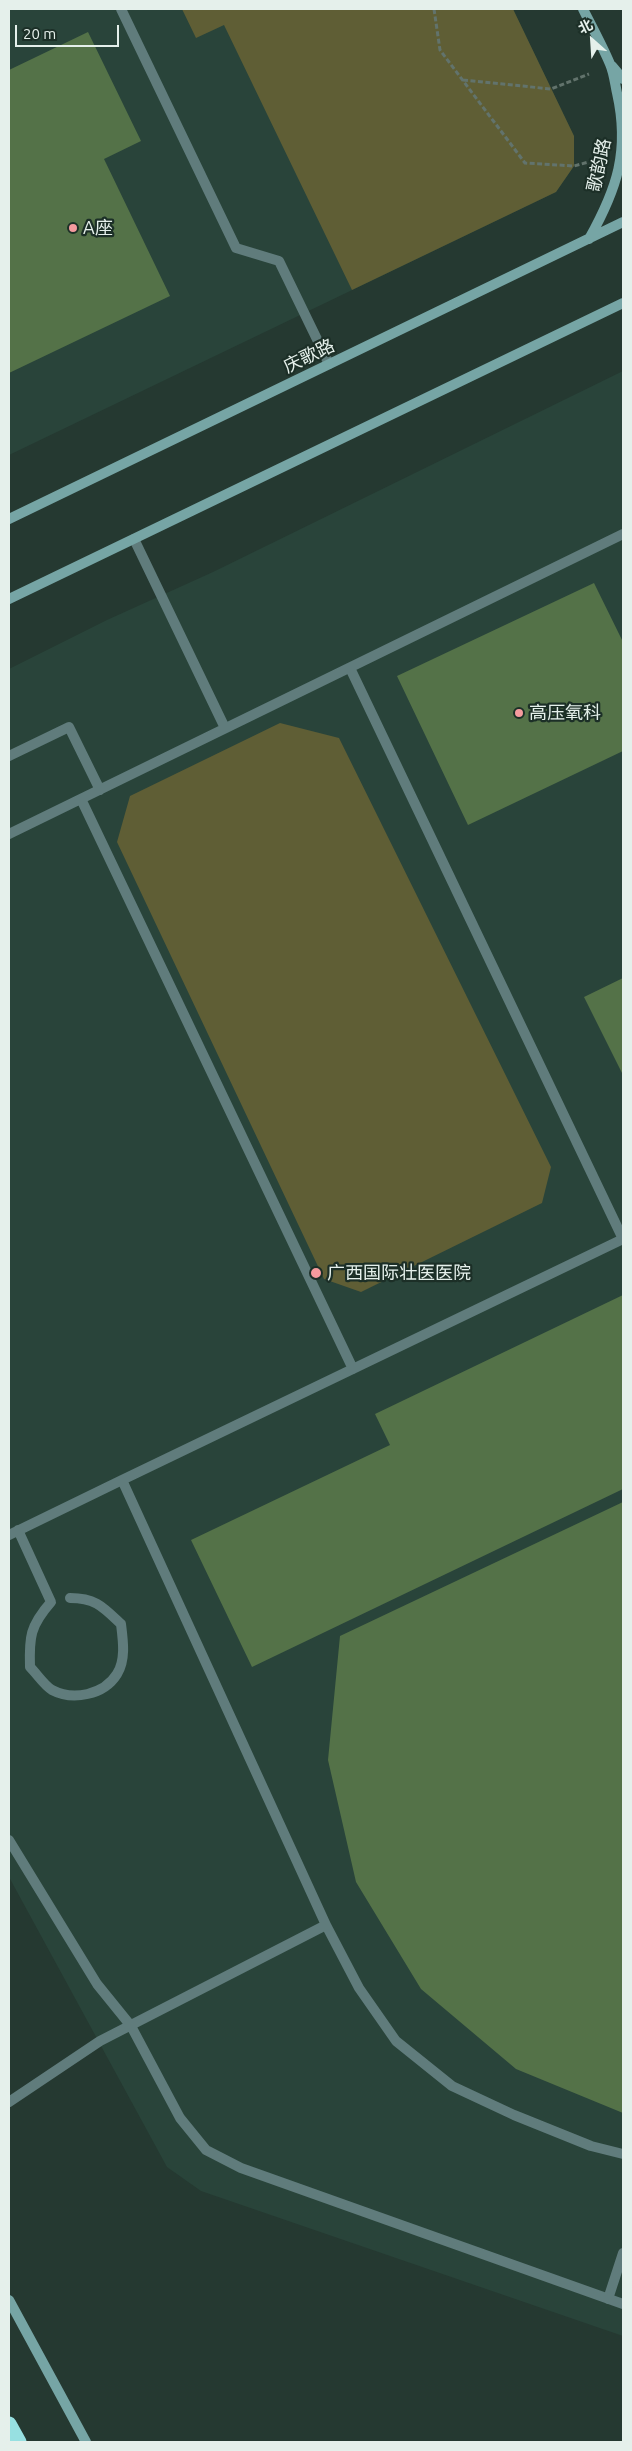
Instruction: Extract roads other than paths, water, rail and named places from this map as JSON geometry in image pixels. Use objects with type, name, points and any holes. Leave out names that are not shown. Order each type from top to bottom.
[{"type":"highway","points":[[9,2424],[19,2442]]},
{"type":"street","name":"歌韵路","points":[[583,9],[611,65],[623,79]]},
{"type":"street","name":"歌韵路","points":[[589,239],[606,208],[622,153],[623,120],[611,65]]},
{"type":"street","name":"庆歌路","points":[[9,519],[623,222]]},
{"type":"street","points":[[9,599],[623,303]]},
{"type":"street","points":[[9,2300],[86,2442]]},
{"type":"lane","points":[[121,9],[236,248],[279,261],[329,364]]},
{"type":"lane","points":[[9,834],[623,534]]},
{"type":"lane","points":[[134,539],[226,728]]},
{"type":"lane","points":[[70,1598],[88,1598],[102,1606],[121,1624],[124,1652],[118,1674],[98,1692],[73,1696],[51,1689],[30,1668],[29,1639],[36,1618],[51,1602],[14,1533],[623,1239],[350,668]]},
{"type":"lane","points":[[9,756],[69,727],[100,790]]},
{"type":"lane","points":[[81,799],[353,1369]]},
{"type":"lane","points":[[122,1480],[326,1925],[359,1988],[396,2041],[452,2086],[514,2115],[591,2146],[623,2154]]},
{"type":"lane","points":[[9,1840],[97,1984],[131,2026],[180,2118],[206,2150],[240,2168],[623,2304]]},
{"type":"lane","points":[[9,2102],[100,2041],[326,1925]]},
{"type":"lane","points":[[608,2298],[623,2253]]},
{"type":"place","name":"A座","points":[[73,228]]},
{"type":"place","name":"高压氧科","points":[[519,713]]},
{"type":"place","name":"广西国际壮医医院","points":[[316,1273]]}]
